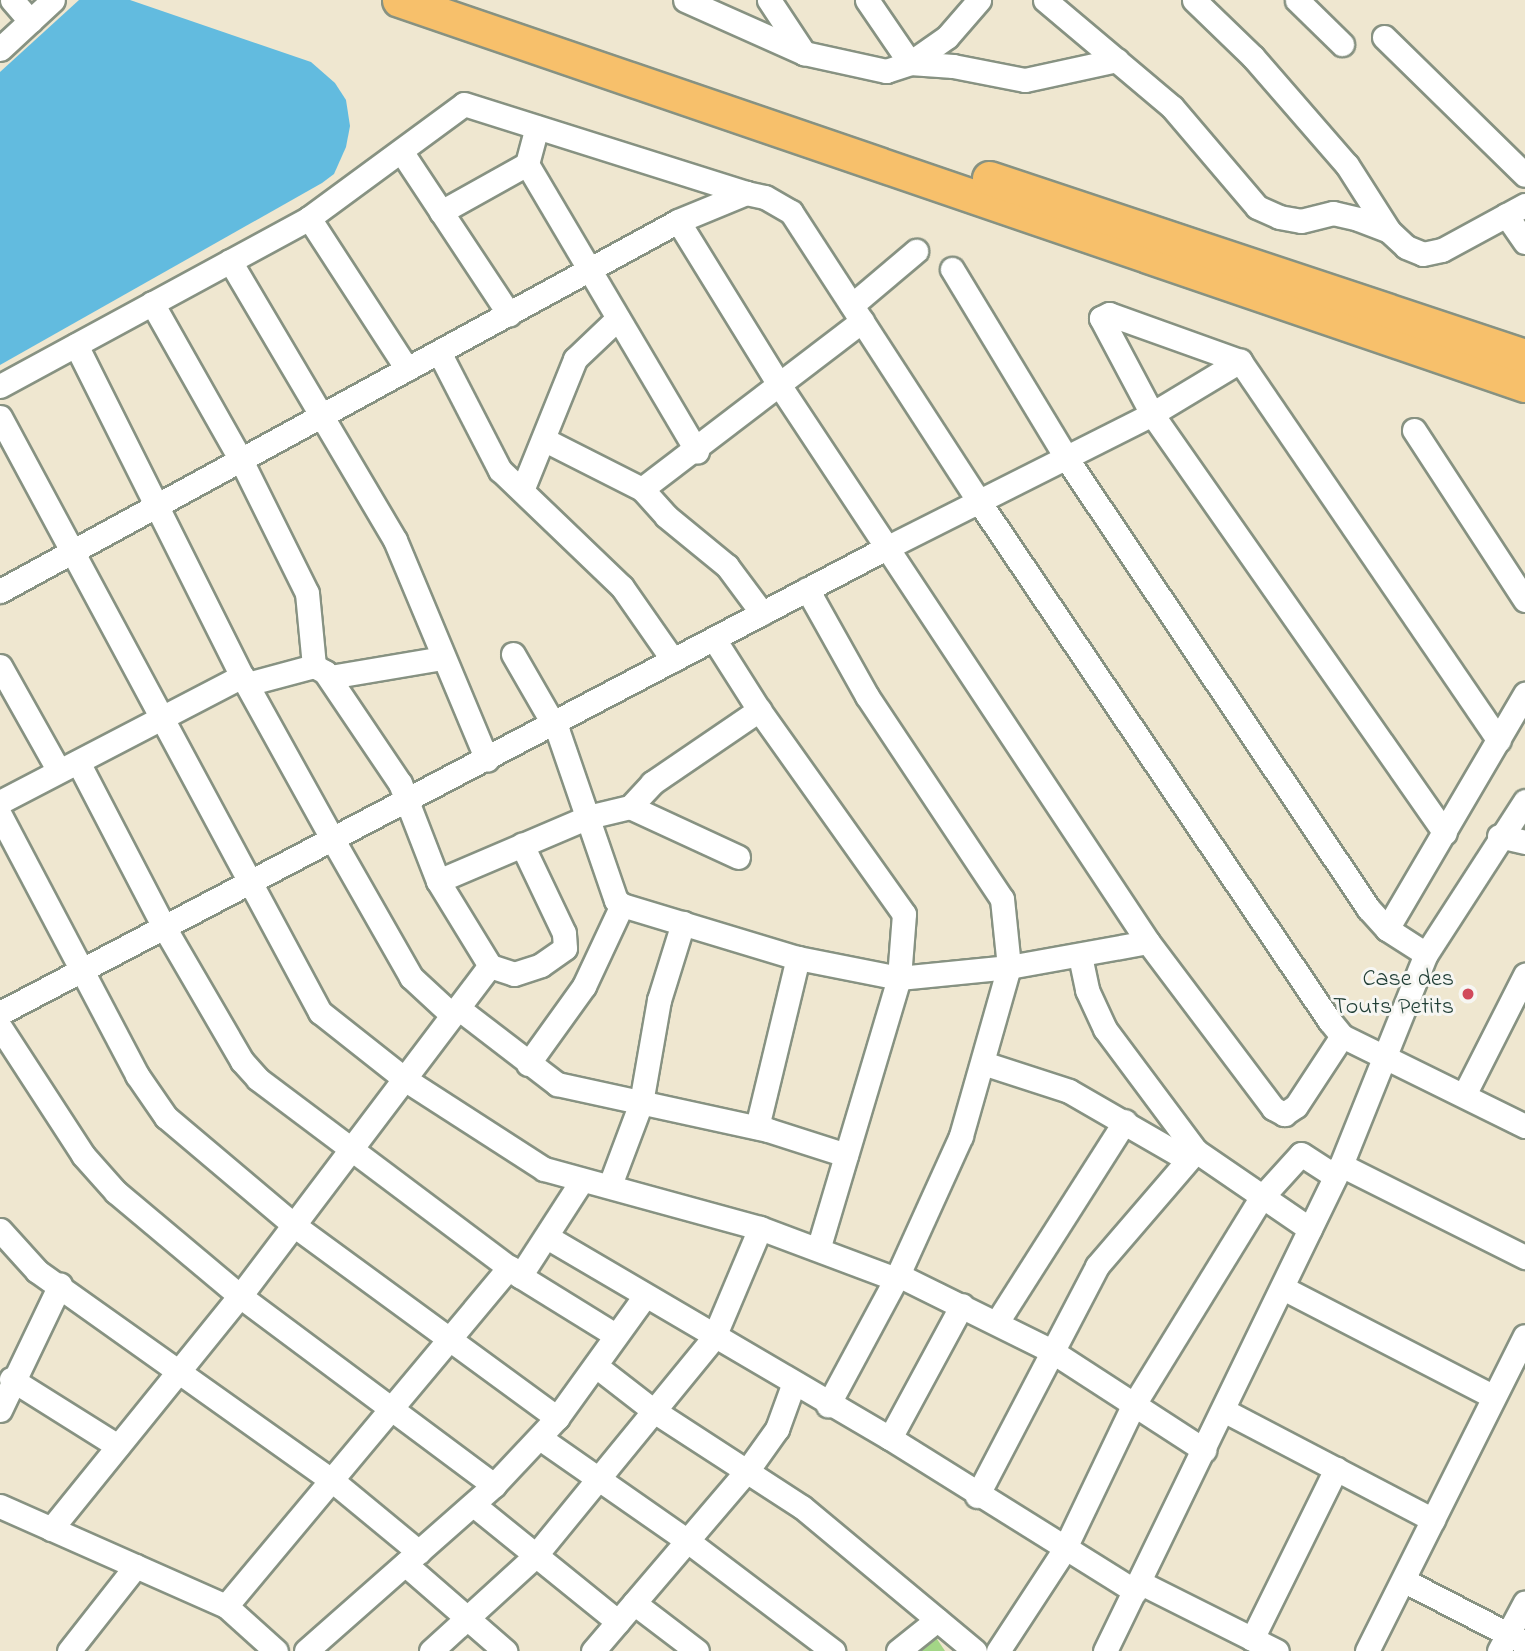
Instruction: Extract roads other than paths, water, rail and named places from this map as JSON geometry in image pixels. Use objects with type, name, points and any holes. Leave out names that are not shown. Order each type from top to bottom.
[{"type":"highway","points":[[399,0],[1525,385]]},
{"type":"highway","points":[[471,0],[1525,356]]},
{"type":"street","points":[[12,0],[30,21]]},
{"type":"street","points":[[0,49],[53,0]]},
{"type":"street","points":[[685,0],[804,53],[886,71],[909,63],[947,37],[979,0]]},
{"type":"street","points":[[769,0],[804,53]]},
{"type":"street","points":[[867,0],[909,63]]},
{"type":"street","points":[[1045,0],[1198,133],[1257,207],[1301,222],[1333,213],[1390,231]]},
{"type":"street","points":[[1194,0],[1253,57],[1347,165],[1390,231],[1406,247],[1423,254],[1442,250],[1516,210],[1525,242]]},
{"type":"street","points":[[1297,0],[1342,44]]},
{"type":"street","points":[[1384,37],[1521,161]]},
{"type":"street","points":[[909,63],[953,66],[1025,80],[1117,60]]},
{"type":"street","points":[[0,386],[309,218],[464,104],[765,197],[791,212],[980,503],[1342,1036],[1525,1126]]},
{"type":"street","points":[[441,212],[527,163],[537,127]]},
{"type":"street","points":[[401,151],[509,314]]},
{"type":"street","points":[[527,163],[697,451]]},
{"type":"street","points":[[0,591],[678,221],[746,193]]},
{"type":"street","points":[[309,218],[407,369]]},
{"type":"street","points":[[678,221],[778,383],[1149,942],[1280,1112],[1289,1113],[1296,1106],[1342,1036]]},
{"type":"street","points":[[642,489],[697,451],[778,383],[857,313],[916,251]]},
{"type":"street","points":[[230,261],[395,540],[442,658],[487,760]]},
{"type":"street","points":[[952,269],[1067,459],[1368,908],[1387,929],[1426,954]]},
{"type":"street","points":[[152,303],[241,460],[307,593],[322,672],[400,783],[438,881],[490,966],[514,974],[541,965],[565,948],[564,933],[522,845]]},
{"type":"street","points":[[1444,833],[1152,414],[1101,318],[1104,314],[1240,361],[1499,740]]},
{"type":"street","points":[[523,488],[545,440],[575,359],[618,318]]},
{"type":"street","points":[[76,345],[245,680],[332,840],[411,977],[455,1012],[557,1084],[757,1127],[846,1155]]},
{"type":"street","points":[[439,352],[485,446],[500,470],[523,488],[622,587],[673,660]]},
{"type":"street","points":[[0,1013],[552,727],[807,589],[1067,459],[1152,414],[1240,361]]},
{"type":"street","points":[[0,417],[320,1012],[406,1080],[521,1157],[544,1169],[760,1228],[897,1277],[962,1305],[1051,1349],[1133,1406],[1204,1450]]},
{"type":"street","points":[[1414,430],[1525,600]]},
{"type":"street","points":[[545,440],[642,489],[675,524],[727,566],[762,613]]},
{"type":"street","points":[[807,589],[867,695],[1002,899],[1009,967],[961,1136],[897,1277],[828,1405]]},
{"type":"street","points":[[714,639],[759,710],[904,914],[899,978],[819,1247]]},
{"type":"street","points":[[513,654],[552,727],[558,732],[615,900],[622,905],[798,958],[899,978],[1009,967],[1149,942]]},
{"type":"street","points":[[0,802],[162,718],[245,680],[442,658]]},
{"type":"street","points":[[0,666],[69,766],[242,1061],[258,1079],[514,1272],[615,1335]]},
{"type":"street","points":[[1387,929],[1525,694]]},
{"type":"street","points":[[438,881],[588,817],[631,807],[652,783],[759,710]]},
{"type":"street","points":[[1105,1651],[1283,1289],[1338,1170],[1382,1054],[1426,954],[1499,836],[1525,801]]},
{"type":"street","points":[[631,807],[738,857]]},
{"type":"street","points":[[0,815],[137,1075],[166,1117],[295,1226],[450,1343],[557,1418]]},
{"type":"street","points":[[1499,836],[1525,842]]},
{"type":"street","points":[[528,1064],[584,986],[622,905]]},
{"type":"street","points":[[610,1185],[641,1102],[659,1000],[683,923]]},
{"type":"street","points":[[1080,956],[1087,990],[1105,1029],[1191,1155]]},
{"type":"street","points":[[757,1127],[798,958]]},
{"type":"street","points":[[51,1528],[295,1226],[490,966]]},
{"type":"street","points":[[1464,1095],[1525,975]]},
{"type":"street","points":[[0,1027],[83,1155],[116,1192],[240,1296],[495,1485]]},
{"type":"street","points":[[983,1063],[1069,1091],[1191,1155],[1310,1229]]},
{"type":"street","points":[[997,1322],[1125,1121]]},
{"type":"street","points":[[998,1651],[1064,1550],[1133,1406],[1261,1198],[1301,1154],[1525,1257]]},
{"type":"street","points":[[977,1496],[1051,1349],[1097,1266],[1191,1155]]},
{"type":"street","points":[[226,1606],[450,1343],[547,1237],[582,1180]]},
{"type":"street","points":[[431,1651],[535,1556],[713,1337],[760,1228]]},
{"type":"street","points":[[0,1230],[37,1271],[334,1482],[505,1651]]},
{"type":"street","points":[[547,1237],[600,1264],[645,1296],[713,1337],[890,1438],[1064,1550],[1277,1651]]},
{"type":"street","points":[[0,1410],[12,1378],[60,1285]]},
{"type":"street","points":[[1283,1289],[1494,1397]]},
{"type":"street","points":[[306,1651],[475,1506],[540,1438],[596,1366],[615,1335],[645,1296]]},
{"type":"street","points":[[890,1438],[962,1305]]},
{"type":"street","points":[[1367,1651],[1494,1397],[1517,1374],[1525,1336]]},
{"type":"street","points":[[596,1366],[654,1411],[802,1507],[975,1651]]},
{"type":"street","points":[[12,1378],[118,1446]]},
{"type":"street","points":[[593,1651],[747,1471],[777,1429],[793,1385]]},
{"type":"street","points":[[1223,1410],[1433,1520]]},
{"type":"street","points":[[540,1438],[689,1542],[833,1651]]},
{"type":"street","points":[[1252,1639],[1336,1469]]},
{"type":"street","points":[[0,1506],[226,1606],[276,1651]]},
{"type":"street","points":[[475,1506],[618,1622]]},
{"type":"street","points":[[69,1651],[136,1566]]},
{"type":"street","points":[[1402,1580],[1510,1643],[1525,1602]]},
{"type":"street","points":[[634,1604],[697,1651]]},
{"type":"street","points":[[898,1651],[937,1620]]},
{"type":"water","points":[[79,0],[130,0],[311,62],[335,83],[346,100],[350,126],[346,147],[334,174],[322,183],[0,365],[0,72]]},
{"type":"place","name":"Case des Touts Petits","points":[[1468,994]]}]
